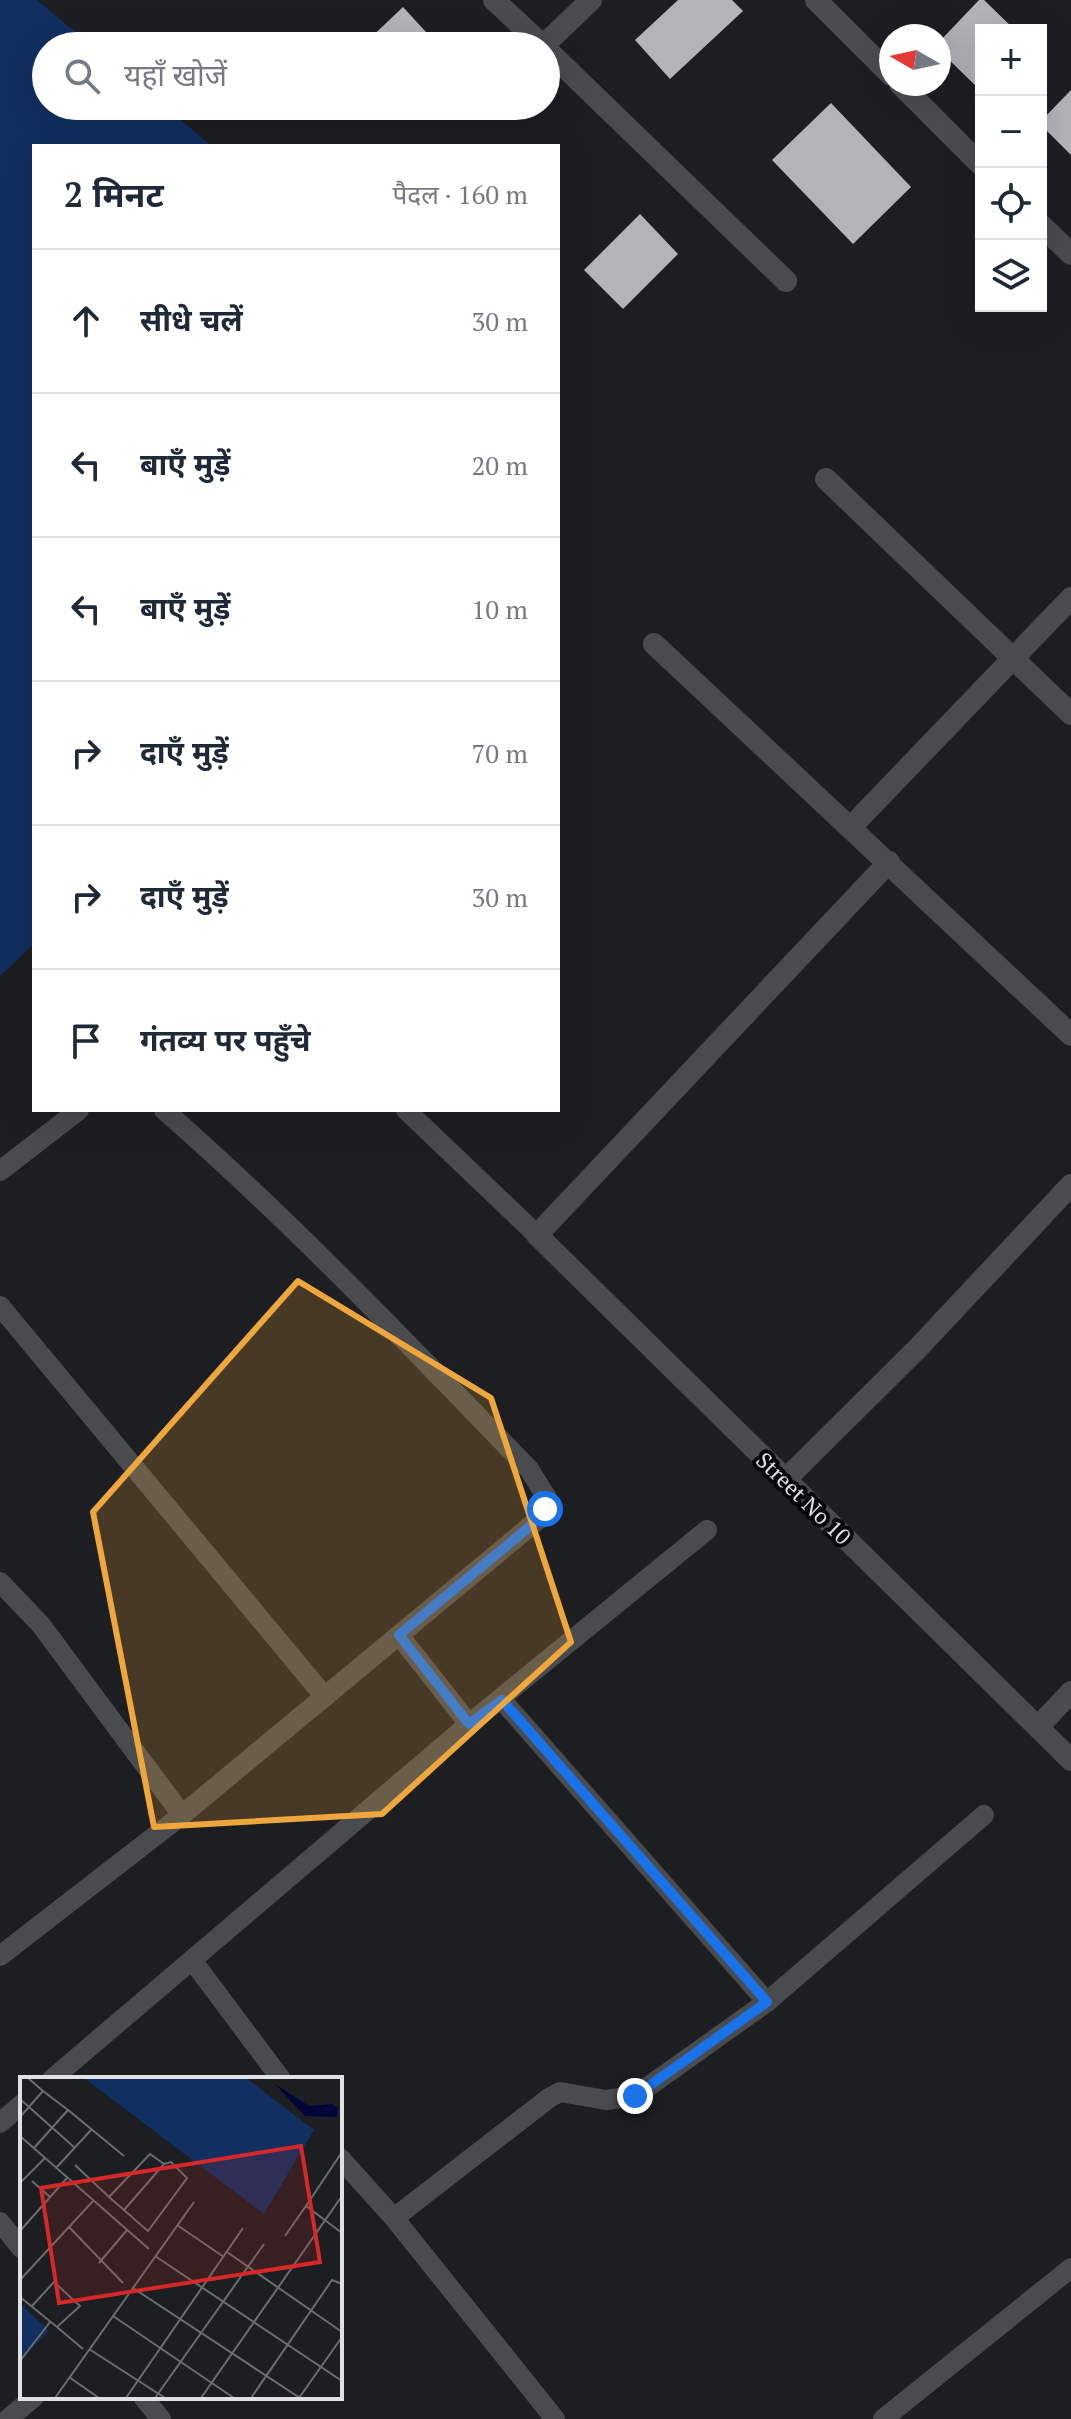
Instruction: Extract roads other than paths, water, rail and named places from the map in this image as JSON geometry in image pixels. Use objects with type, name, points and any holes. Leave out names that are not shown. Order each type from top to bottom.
[{"type":"street","points":[[494,0],[528,32]]},
{"type":"street","points":[[559,32],[591,0]]},
{"type":"street","points":[[816,0],[879,63]]},
{"type":"street","points":[[560,62],[786,281]]},
{"type":"street","points":[[912,96],[975,159]]},
{"type":"street","points":[[1047,231],[1071,254]]},
{"type":"street","points":[[826,479],[1071,714]]},
{"type":"street","points":[[851,827],[1071,598]]},
{"type":"street","points":[[654,644],[1071,1035]]},
{"type":"street","points":[[537,1235],[889,862]]},
{"type":"street","points":[[785,1480],[918,1348],[1071,1185]]},
{"type":"street","name":"Street No 10","points":[[537,1235],[1071,1760]]},
{"type":"street","points":[[1038,1727],[1071,1692]]},
{"type":"lane","points":[[0,1171],[76,1112]]},
{"type":"lane","points":[[0,1956],[182,1815],[540,1518],[547,1498],[529,1469],[356,1290],[233,1170],[166,1112]]},
{"type":"lane","points":[[408,1112],[537,1235]]},
{"type":"lane","points":[[0,1306],[325,1697]]},
{"type":"lane","points":[[54,2077],[469,1724],[707,1530]]},
{"type":"lane","points":[[0,1582],[41,1625],[182,1815]]},
{"type":"lane","points":[[399,1635],[469,1724]]},
{"type":"lane","points":[[502,1700],[767,2002]]},
{"type":"lane","points":[[394,2218],[560,2092],[606,2100],[635,2096],[767,2002],[984,1815]]},
{"type":"lane","points":[[192,1960],[280,2077]]},
{"type":"lane","points":[[0,2123],[20,2106]]},
{"type":"lane","points":[[342,2160],[394,2218],[555,2419]]},
{"type":"lane","points":[[0,2222],[20,2247]]},
{"type":"lane","points":[[883,2419],[1071,2268]]},
{"type":"lane","points":[[8,2419],[32,2399]]},
{"type":"lane","points":[[145,2399],[161,2419]]}]
